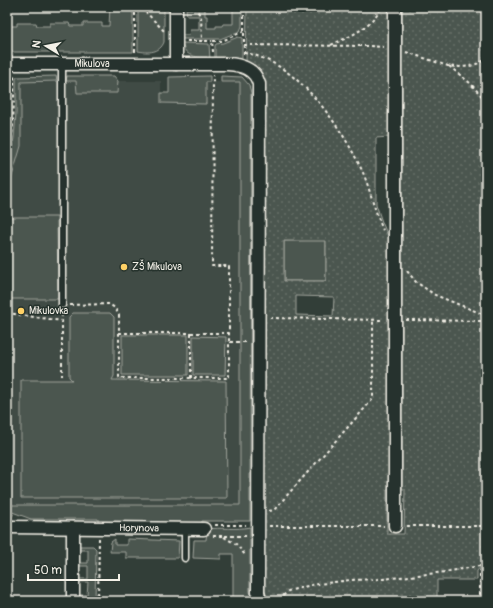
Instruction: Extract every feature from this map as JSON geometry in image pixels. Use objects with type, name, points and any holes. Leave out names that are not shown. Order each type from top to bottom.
[{"type":"street","points":[[176,7],[172,38],[176,64]]},
{"type":"street","points":[[395,7],[395,526]]},
{"type":"street","name":"Mikulova","points":[[11,64],[176,64],[213,69],[234,64],[247,68],[256,76],[259,84],[258,592],[260,601]]},
{"type":"street","name":"Horynova","points":[[7,528],[204,529]]},
{"type":"street","points":[[73,528],[73,601]]},
{"type":"lane","points":[[62,64],[62,305]]},
{"type":"lane","points":[[185,528],[185,558]]},
{"type":"path","points":[[135,64],[136,7]]},
{"type":"path","points":[[141,7],[172,38],[222,41],[244,31]]},
{"type":"path","points":[[194,7],[201,16],[202,41]]},
{"type":"path","points":[[244,7],[244,45],[370,46],[395,48],[448,66],[463,67],[475,65],[486,59]]},
{"type":"path","points":[[329,46],[364,28],[376,16],[382,7]]},
{"type":"path","points":[[62,376],[62,305],[109,304],[116,308],[119,315],[119,378],[229,378],[229,266],[212,266],[212,41]]},
{"type":"path","points":[[244,53],[261,57],[287,72],[309,90],[325,110],[344,135],[363,173],[379,222],[385,235]]},
{"type":"path","points":[[7,163],[14,114],[11,64]]},
{"type":"path","points":[[448,66],[470,83],[486,101]]},
{"type":"path","points":[[405,269],[416,282],[435,295],[480,313],[486,317]]},
{"type":"path","points":[[7,313],[62,321]]},
{"type":"path","points":[[258,318],[486,321]]},
{"type":"path","points":[[258,520],[274,510],[373,399],[374,320]]},
{"type":"path","points":[[119,333],[229,334]]},
{"type":"path","points":[[191,333],[191,378]]},
{"type":"path","points":[[229,342],[258,342]]},
{"type":"path","points":[[217,525],[258,520],[395,526],[486,526]]},
{"type":"path","points":[[96,528],[99,536],[98,601]]},
{"type":"path","points":[[223,536],[236,544],[248,558]]},
{"type":"path","points":[[280,601],[288,591],[311,585],[350,580],[383,579],[438,573],[486,565]]},
{"type":"path","points":[[480,601],[480,571],[486,565]]},
{"type":"shaded area","points":[[110,7],[133,7],[133,52],[7,52],[7,26],[17,26],[17,23],[36,23],[37,26],[50,26],[50,23],[69,23],[70,26],[83,26],[83,23],[102,23],[102,26],[109,26]]},
{"type":"shaded area","points":[[138,7],[164,7],[164,42],[157,50],[150,52],[138,51]]},
{"type":"shaded area","points":[[231,7],[242,7],[242,26],[240,31],[220,39],[182,39],[182,35],[189,35],[190,30],[199,30],[199,16],[187,16],[186,9],[205,9],[205,16],[207,16],[207,28],[216,28],[216,26],[222,26],[223,24],[233,24],[233,9]]},
{"type":"shaded area","points":[[247,7],[389,7],[389,137],[376,138],[376,204],[389,238],[389,489],[387,489],[387,534],[404,534],[405,489],[402,489],[402,7],[486,7],[486,560],[477,571],[477,580],[437,580],[437,601],[268,601],[265,593],[263,526],[265,91],[246,62]],"holes":[[[284,241],[326,241],[326,281],[284,281]],[[296,296],[334,297],[333,316],[296,315]]]},
{"type":"shaded area","points":[[238,37],[242,38],[242,61],[215,60],[216,44]]},
{"type":"shaded area","points":[[182,43],[209,44],[210,60],[207,60],[207,57],[188,54],[183,48]]},
{"type":"shaded area","points":[[8,76],[12,80],[11,118],[7,150],[7,79]]},
{"type":"shaded area","points":[[56,76],[57,81],[21,82],[21,146],[7,193],[7,174],[14,138],[16,113],[16,79],[17,77]]},
{"type":"shaded area","points":[[67,76],[114,76],[118,81],[117,93],[77,93],[76,81],[66,81]]},
{"type":"shaded area","points":[[210,76],[210,82],[206,82],[206,104],[161,103],[161,93],[169,93],[169,77]]},
{"type":"shaded area","points":[[221,76],[242,77],[249,85],[251,93],[250,521],[202,521],[201,523],[98,522],[98,519],[31,519],[7,510],[7,505],[240,505],[240,82],[221,82]]},
{"type":"shaded area","name":"ZŠ Mikulova","points":[[76,81],[77,93],[117,93],[118,81],[161,81],[161,103],[206,103],[206,82],[240,82],[240,505],[7,505],[7,193],[21,146],[21,82]]},
{"type":"shaded area","points":[[7,217],[57,217],[58,299],[7,299]]},
{"type":"shaded area","points":[[326,240],[326,281],[284,281],[284,241]]},
{"type":"shaded area","points":[[73,313],[110,313],[114,317],[114,376],[112,380],[226,381],[227,498],[21,498],[21,380],[72,380],[69,377],[69,317]]},
{"type":"shaded area","points":[[122,335],[188,335],[188,375],[122,375]]},
{"type":"shaded area","points":[[193,336],[226,337],[225,375],[193,375]]},
{"type":"shaded area","points":[[250,527],[250,591],[252,601],[233,601],[233,554],[221,554],[221,559],[193,558],[194,540],[206,540],[207,529]]},
{"type":"shaded area","points":[[115,539],[115,545],[127,545],[127,539],[179,541],[178,558],[126,558],[126,552],[110,552],[111,542]]},
{"type":"shaded area","points":[[79,546],[93,546],[96,549],[95,601],[87,601],[87,598],[78,597],[78,595],[87,595],[88,582],[78,582],[78,579],[88,579],[88,566],[78,566],[79,563],[88,563],[88,550],[79,550]]},
{"type":"place","name":"ZŠ Mikulova","points":[[124,267]]},
{"type":"place","name":"Mikulovka","points":[[21,311]]}]
